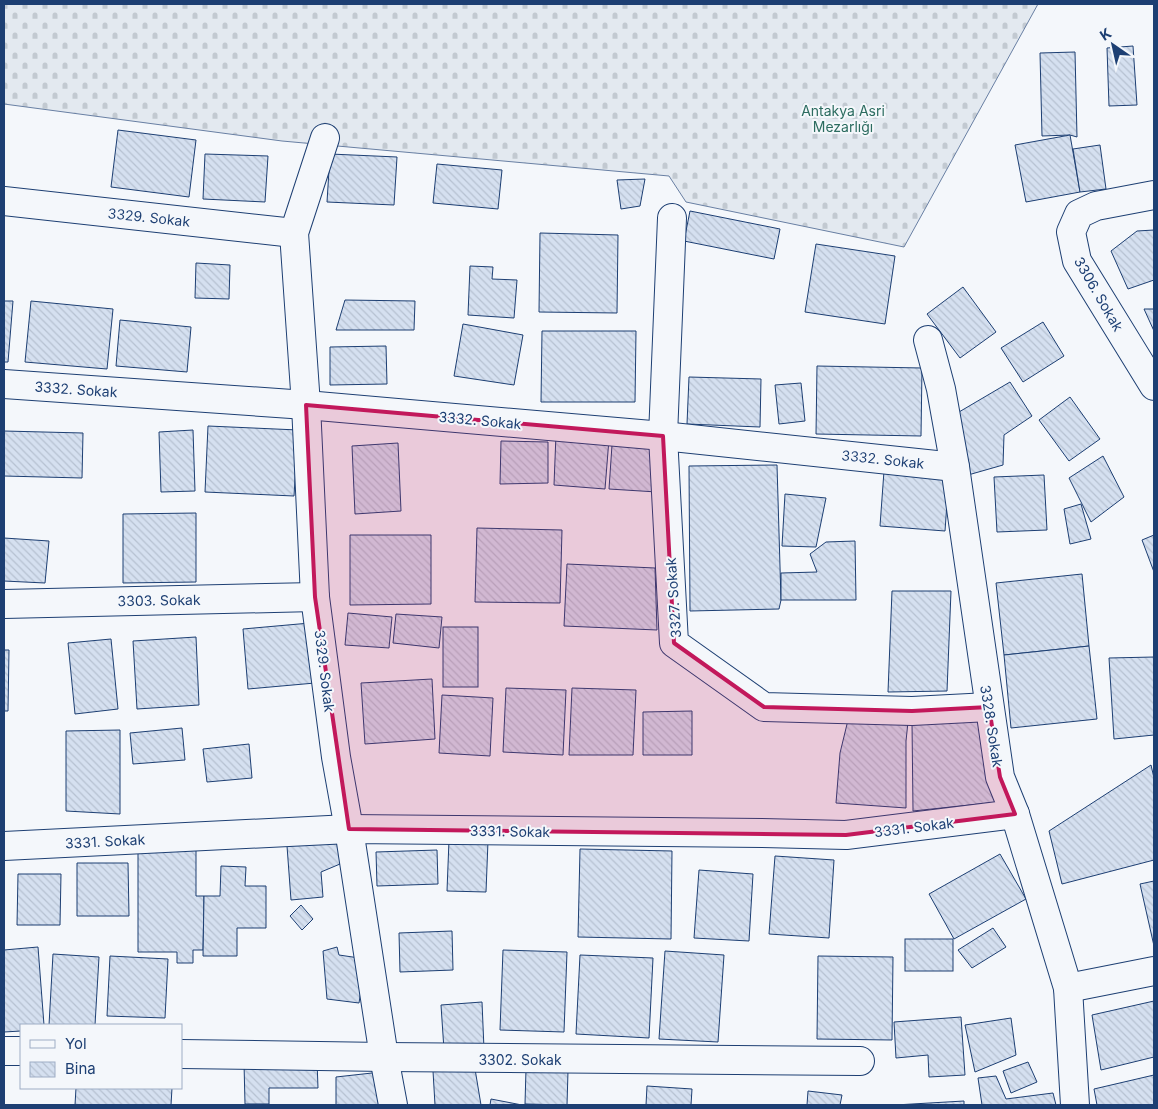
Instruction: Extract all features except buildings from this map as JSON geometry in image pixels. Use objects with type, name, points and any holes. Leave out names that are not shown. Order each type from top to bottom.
[{"type":"street","name":"3329. Sokak","points":[[325,138],[294,233],[306,405],[315,597],[336,757],[384,1057],[394,1105]]},
{"type":"street","name":"3306. Sokak","points":[[1154,195],[1096,206],[1079,214],[1071,232],[1077,262],[1154,386]]},
{"type":"street","name":"3329. Sokak","points":[[4,201],[294,233]]},
{"type":"street","name":"3327. Sokak","points":[[672,218],[663,436],[674,643],[764,707],[912,711],[990,707]]},
{"type":"street","name":"3328. Sokak","points":[[928,340],[941,389],[955,467],[1000,777],[1015,814],[1068,988],[1075,1105]]},
{"type":"street","name":"3332. Sokak","points":[[4,384],[306,405],[663,436],[955,467]]},
{"type":"street","name":"3303. Sokak","points":[[4,604],[315,597]]},
{"type":"street","name":"3331. Sokak","points":[[4,846],[349,829],[846,835],[1015,814]]},
{"type":"street","points":[[1068,988],[1154,971]]},
{"type":"street","points":[[4,1051],[20,1051]]},
{"type":"street","name":"3302. Sokak","points":[[182,1054],[860,1061]]},
{"type":"highlighted area","points":[[306,405],[663,436],[674,643],[764,707],[912,711],[989,707],[1000,777],[1015,814],[846,835],[349,829],[315,597]]},
{"type":"green space","name":"Antakya Asri Mezarlığı","points":[[4,4],[1038,4],[904,247],[686,202],[669,176],[282,141],[4,104]]}]
